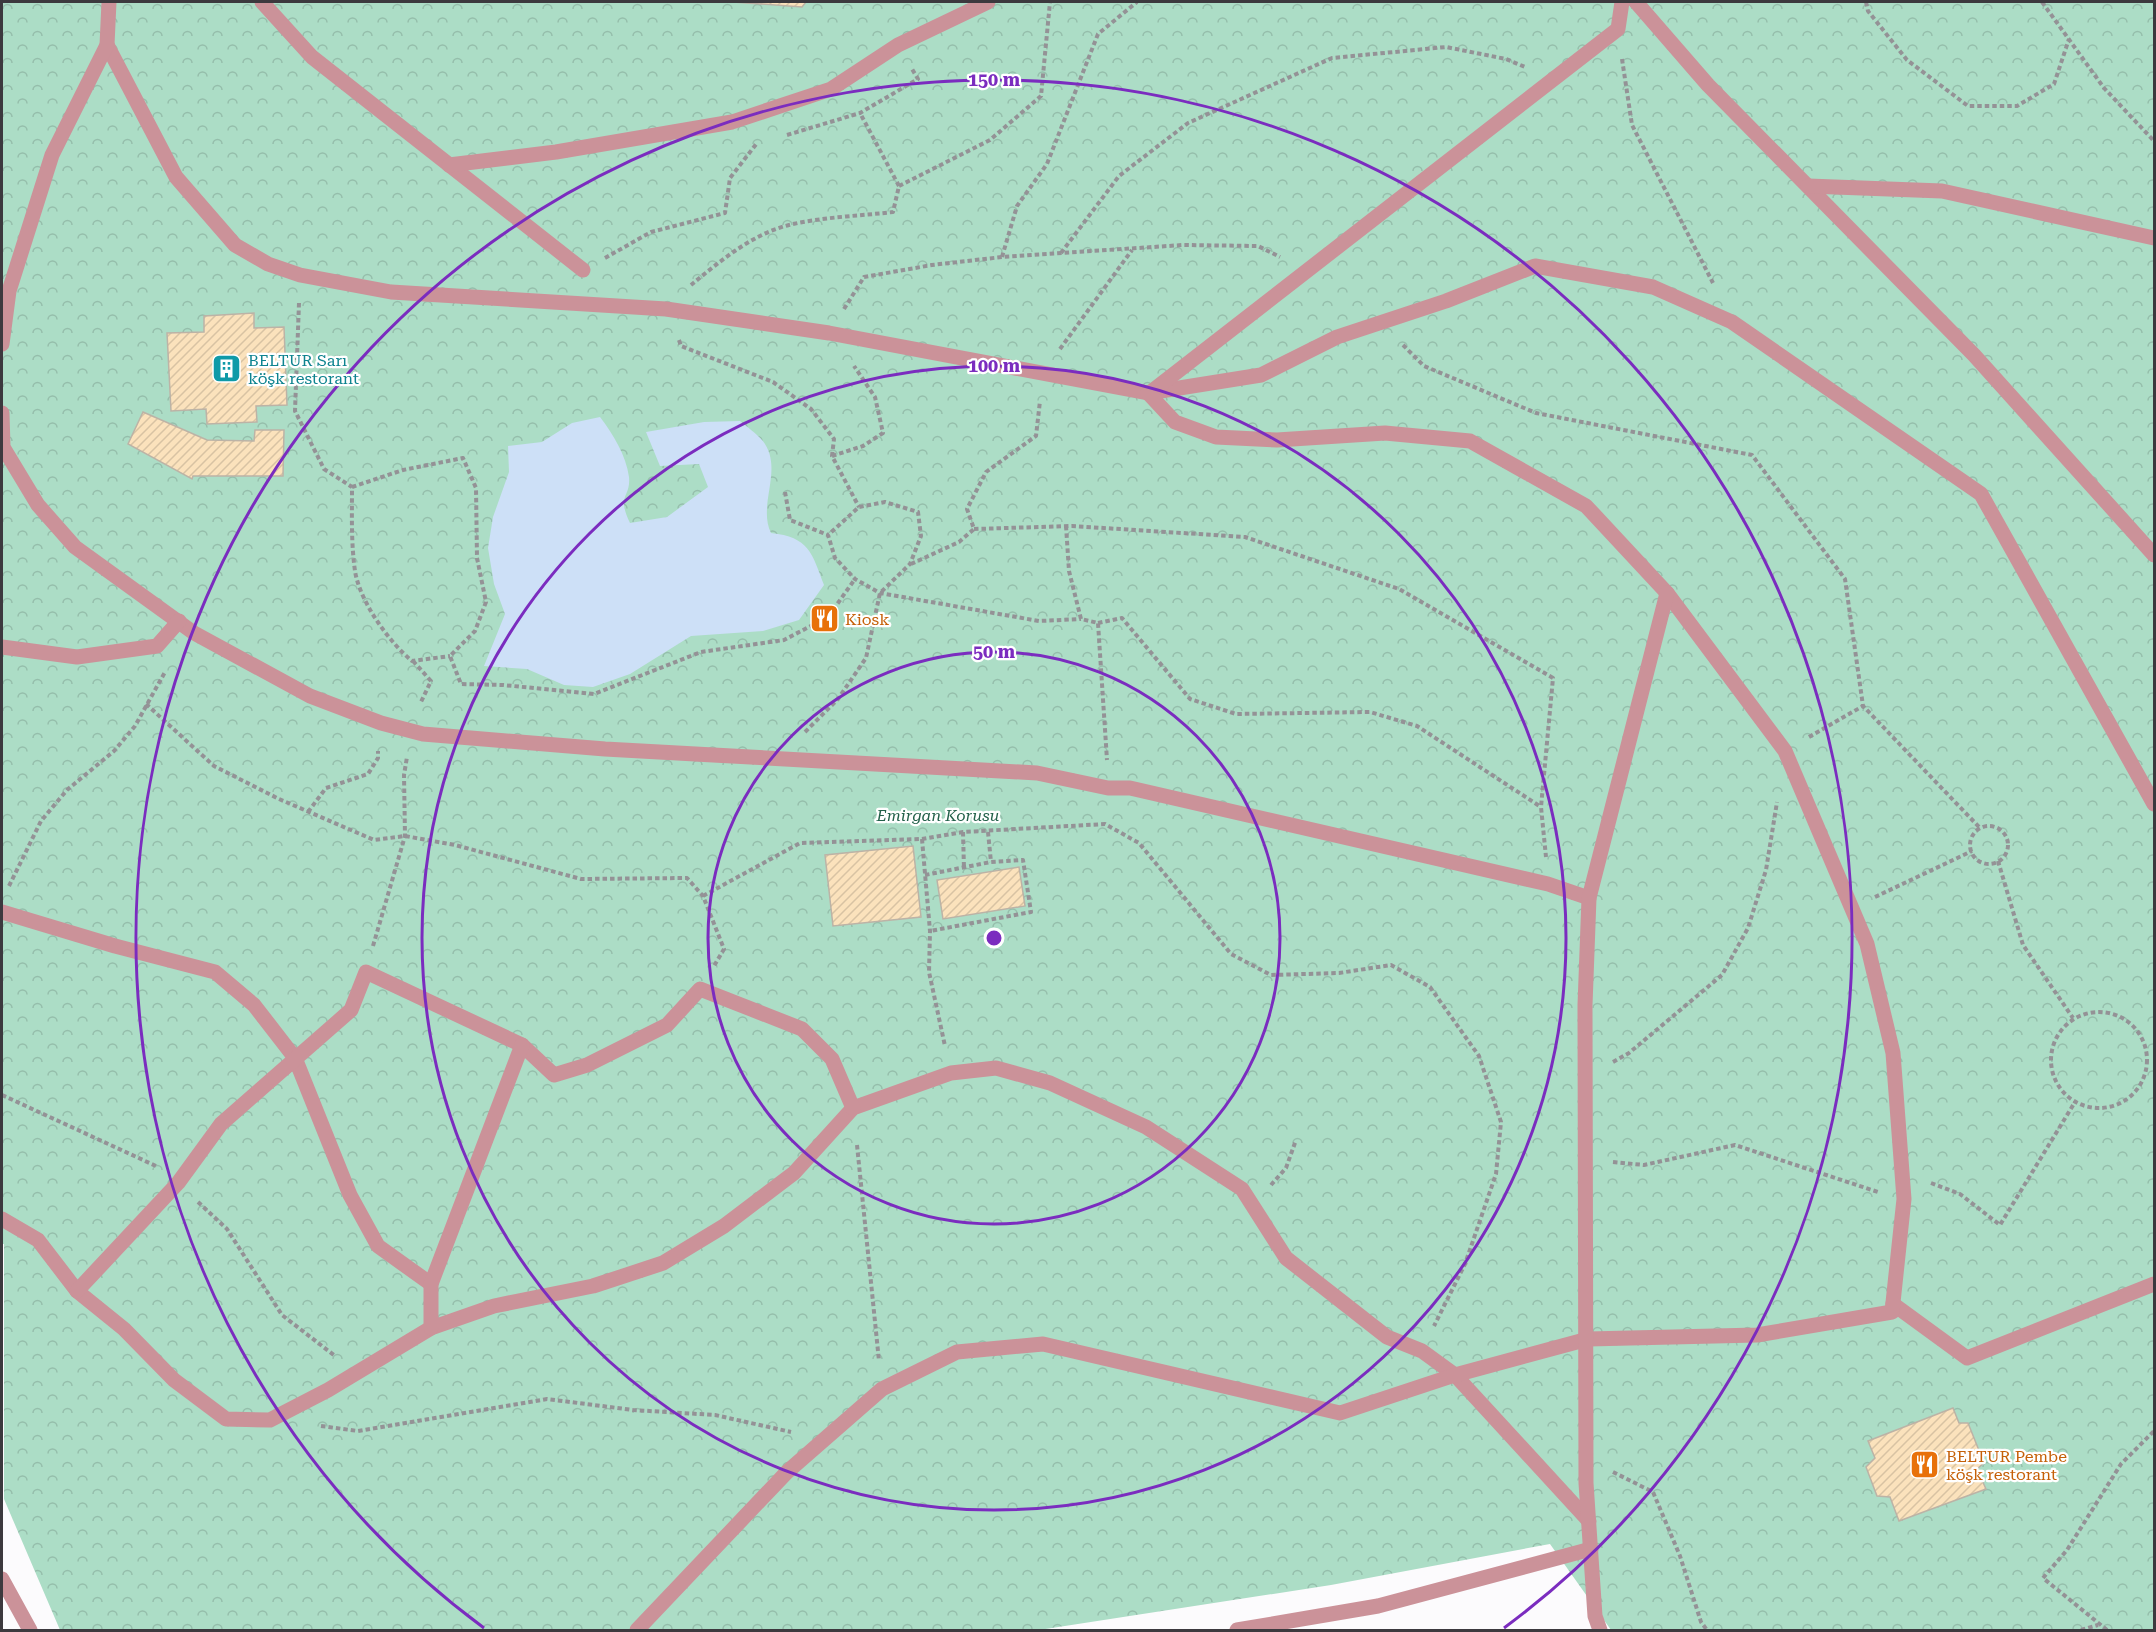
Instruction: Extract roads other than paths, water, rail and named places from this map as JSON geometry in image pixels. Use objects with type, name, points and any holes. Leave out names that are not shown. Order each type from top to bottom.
[{"type":"street","points":[[2,344],[9,291],[52,155],[107,45],[109,2]]},
{"type":"street","points":[[262,2],[312,57],[583,270]]},
{"type":"street","points":[[449,165],[556,153],[732,122],[831,89],[898,45],[988,2]]},
{"type":"street","points":[[1148,393],[1618,29],[1622,2]]},
{"type":"street","points":[[1636,2],[1708,85],[1974,355],[2154,555]]},
{"type":"street","points":[[107,45],[176,177],[235,245],[268,264],[300,275],[391,292],[666,309],[829,333],[1148,393],[1262,375],[1337,338],[1446,301],[1535,266],[1653,287],[1732,322],[1981,494],[2154,804]]},
{"type":"street","points":[[1809,186],[1942,191],[2154,238]]},
{"type":"street","points":[[637,1630],[787,1472],[882,1389],[957,1352],[1042,1344],[1340,1413],[1455,1375],[1588,1340],[1757,1335],[1892,1312],[1905,1199],[1893,1053],[1867,944],[1785,751],[1668,593],[1586,506],[1470,441],[1385,433],[1277,440],[1216,437],[1175,422],[1148,393]]},
{"type":"street","points":[[2,414],[3,447],[38,505],[75,547],[194,633],[310,696],[381,723],[423,734],[605,749],[1037,773],[1107,788],[1130,788],[1548,884],[1589,898]]},
{"type":"street","points":[[1600,1630],[1595,1616],[1587,1459],[1585,1005],[1589,898],[1668,593]]},
{"type":"street","points":[[2,647],[77,657],[157,646],[179,621]]},
{"type":"street","points":[[2,912],[115,946],[215,972],[254,1005],[296,1058],[350,1195],[378,1246],[431,1284]]},
{"type":"street","points":[[77,1291],[178,1184],[221,1124],[351,1010],[366,972],[522,1045],[554,1075],[576,1068],[667,1025],[700,989],[802,1029],[832,1059],[854,1108]]},
{"type":"street","points":[[431,1328],[431,1284],[522,1045]]},
{"type":"street","points":[[2,1220],[38,1240],[77,1291],[124,1329],[174,1380],[225,1419],[270,1420],[356,1373],[431,1328],[494,1306],[593,1286],[663,1263],[724,1226],[794,1173],[854,1108],[951,1073],[996,1068],[1050,1083],[1146,1127],[1242,1189],[1287,1258],[1387,1337],[1422,1351],[1455,1375],[1589,1521]]},
{"type":"street","points":[[1893,1304],[1967,1358],[2154,1284]]},
{"type":"street","points":[[1237,1630],[1378,1606],[1591,1549]]},
{"type":"street","points":[[2,1579],[30,1630]]},
{"type":"water","points":[[600,417],[610,430],[625,461],[629,484],[624,507],[630,523],[667,517],[708,487],[699,464],[660,466],[646,432],[704,422],[740,421],[760,437],[771,462],[767,510],[771,533],[794,538],[807,548],[824,585],[799,620],[763,631],[691,636],[630,674],[593,687],[564,685],[527,669],[484,666],[505,614],[494,584],[488,548],[493,517],[509,472],[508,446],[542,442],[572,423]]},
{"type":"place","name":"BELTUR Sarı köşk restorant","points":[[227,369]]},
{"type":"place","name":"Kiosk","points":[[824,619]]},
{"type":"place","name":"BELTUR Pembe köşk restorant","points":[[1925,1465]]},
{"type":"park label","name":"Emirgan Korusu","points":[[938,815]]}]
